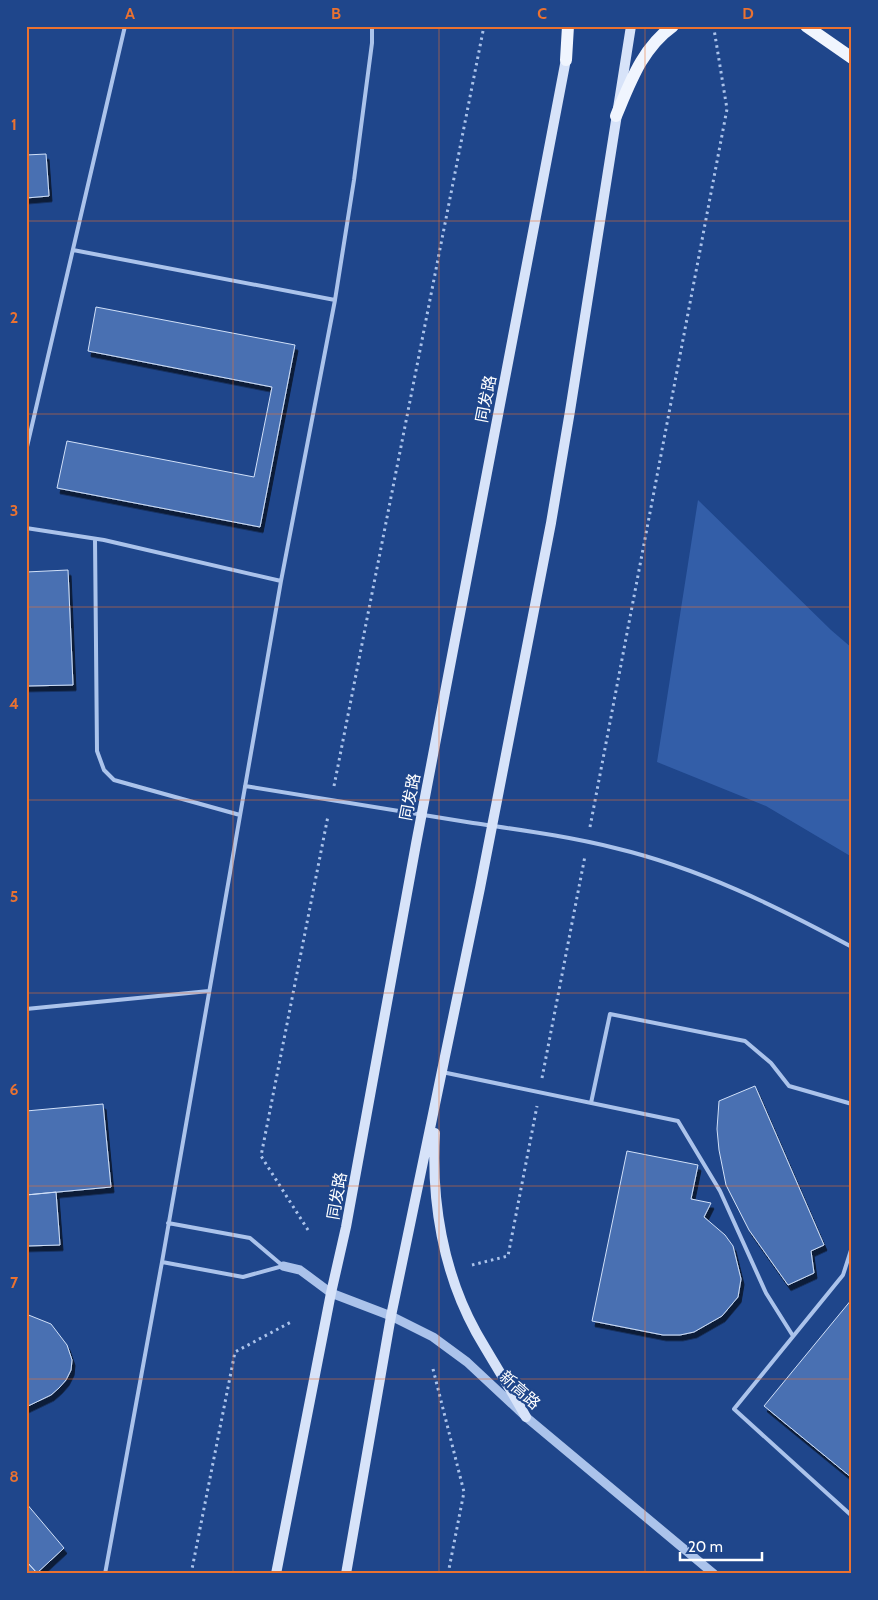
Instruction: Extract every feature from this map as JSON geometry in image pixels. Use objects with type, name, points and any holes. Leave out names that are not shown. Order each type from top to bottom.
[{"type":"main road","points":[[566,60],[568,26]]},
{"type":"main road","name":"同发路","points":[[276,1574],[331,1293],[346,1227],[416,844],[573,26]]},
{"type":"main road","points":[[346,1574],[391,1316],[480,888],[552,514],[572,402],[616,116],[632,26]]},
{"type":"main road","points":[[616,116],[636,70],[650,48],[673,26]]},
{"type":"main road","points":[[806,26],[852,58]]},
{"type":"main road","points":[[437,1100],[435,1179],[438,1215],[445,1251],[458,1292],[476,1331],[526,1417]]},
{"type":"street","name":"新高路","points":[[283,1266],[300,1270],[331,1293],[391,1316],[433,1337],[467,1362],[526,1417],[714,1574]]},
{"type":"lane","points":[[26,451],[125,26]]},
{"type":"lane","points":[[105,1574],[162,1262],[281,581],[334,300],[356,170],[372,44],[372,26]]},
{"type":"lane","points":[[73,250],[334,300]]},
{"type":"lane","points":[[26,528],[95,539],[281,581]]},
{"type":"lane","points":[[95,539],[97,751],[104,770],[114,780],[240,815]]},
{"type":"lane","points":[[245,786],[582,841],[631,852],[686,870],[743,892],[790,913],[852,947]]},
{"type":"lane","points":[[26,1009],[209,991]]},
{"type":"lane","points":[[591,1103],[610,1014],[745,1041],[771,1063],[790,1086],[852,1104]]},
{"type":"lane","points":[[442,1072],[678,1121],[720,1191],[766,1293],[793,1336]]},
{"type":"lane","points":[[168,1223],[250,1238],[283,1266]]},
{"type":"lane","points":[[852,1235],[851,1250],[843,1275],[734,1409],[852,1516]]},
{"type":"lane","points":[[162,1262],[243,1277],[283,1266]]},
{"type":"path","points":[[334,786],[484,26]]},
{"type":"path","points":[[588,834],[727,109],[714,29]]},
{"type":"path","points":[[308,1230],[261,1156],[328,815]]},
{"type":"path","points":[[542,1080],[585,854]]},
{"type":"path","points":[[472,1264],[508,1256],[538,1099]]},
{"type":"path","points":[[191,1574],[235,1352],[291,1322]]},
{"type":"path","points":[[434,1369],[464,1492],[448,1574]]},
{"type":"shaded area","points":[[698,500],[831,630],[852,648],[852,857],[766,806],[657,762]]},
{"type":"building","points":[[46,154],[49,196],[26,198],[26,155]]},
{"type":"building","points":[[96,307],[295,345],[260,527],[57,488],[67,441],[254,477],[272,387],[88,351]]},
{"type":"building","points":[[68,570],[73,685],[26,686],[26,572]]},
{"type":"building","points":[[755,1086],[824,1245],[811,1251],[814,1273],[788,1285],[749,1230],[726,1185],[719,1150],[717,1129],[719,1101]]},
{"type":"building","points":[[103,1104],[111,1187],[26,1195],[26,1111]]},
{"type":"building","points":[[627,1151],[698,1165],[691,1199],[711,1203],[704,1217],[725,1235],[733,1246],[741,1279],[738,1297],[722,1316],[694,1332],[680,1335],[663,1335],[592,1321]]},
{"type":"building","points":[[56,1192],[60,1245],[26,1246],[26,1195]]},
{"type":"building","points":[[852,1299],[852,1478],[764,1406]]},
{"type":"building","points":[[26,1314],[51,1324],[67,1345],[72,1360],[71,1370],[59,1388],[51,1395],[26,1407]]},
{"type":"building","points":[[26,1503],[64,1548],[37,1573],[26,1561]]},
{"type":"building","points":[[26,1561],[37,1573],[38,1574],[26,1574]]}]
